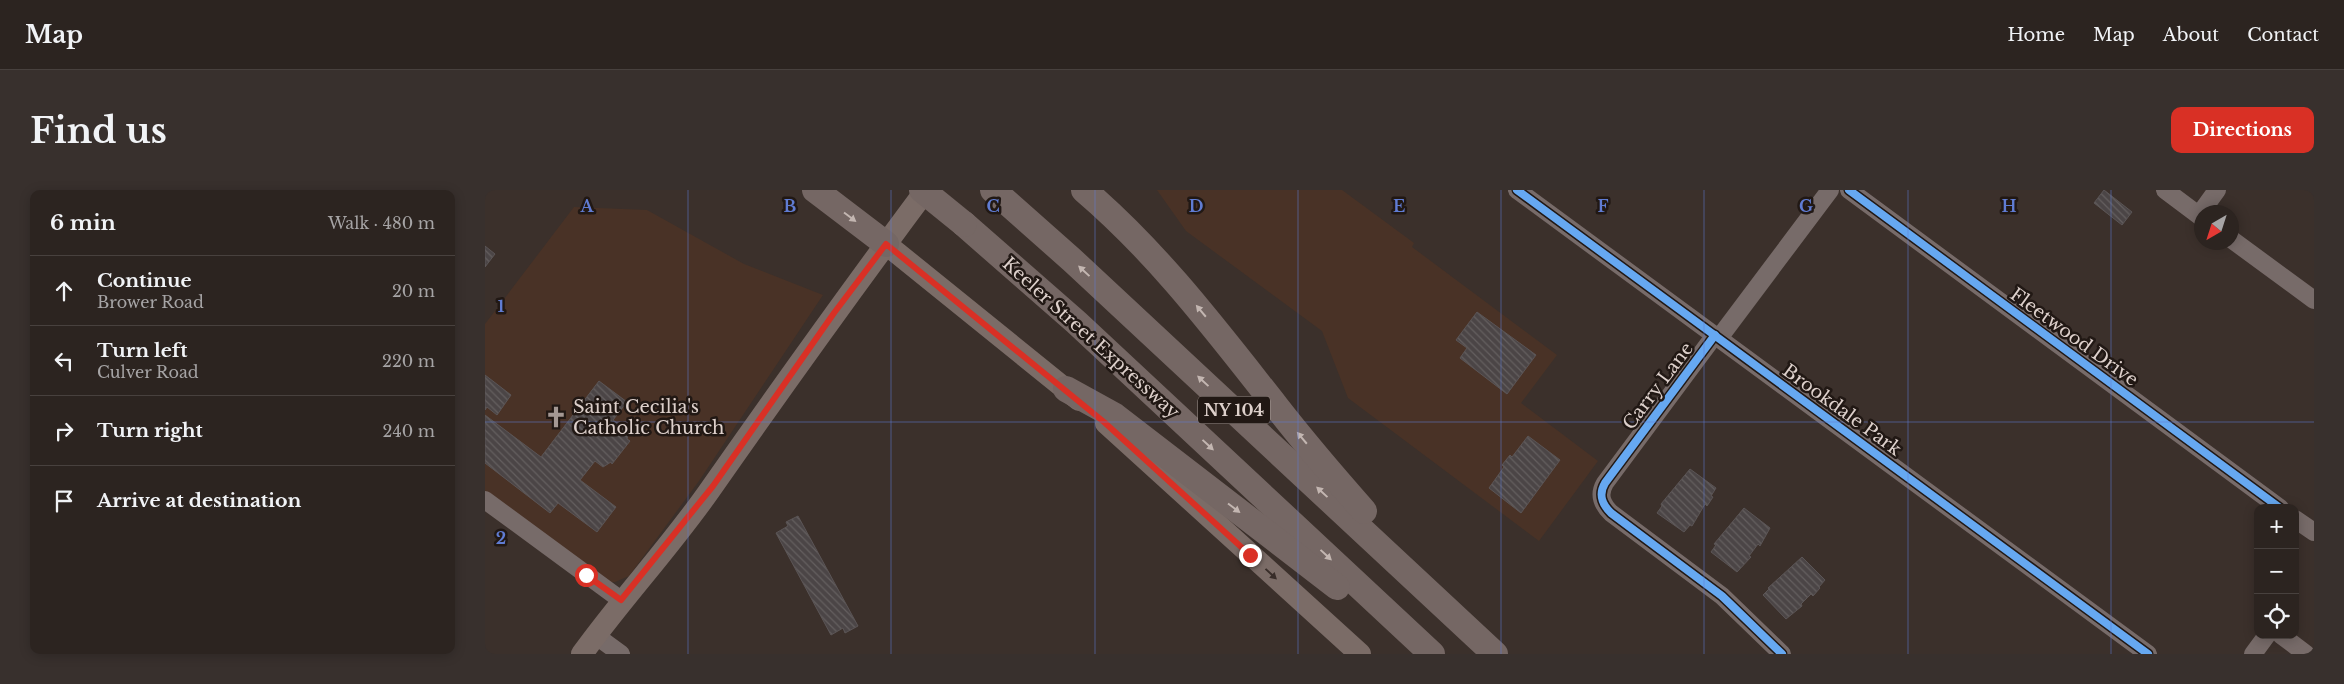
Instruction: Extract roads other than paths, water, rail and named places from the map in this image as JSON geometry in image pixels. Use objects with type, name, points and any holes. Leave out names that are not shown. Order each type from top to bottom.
[{"type":"highway","points":[[815,190],[886,244]]},
{"type":"highway","name":"Keeler Street Expressway","points":[[921,190],[964,224],[1083,329],[1432,654]]},
{"type":"highway","name":"NY 104","points":[[993,190],[1073,260],[1495,654]]},
{"type":"highway","points":[[1085,190],[1119,221],[1184,291],[1309,448],[1473,633]]},
{"type":"highway","points":[[1066,389],[1115,416],[1320,573],[1419,654]]},
{"type":"main road","points":[[582,654],[621,600],[713,486],[834,313],[926,190]]},
{"type":"main road","points":[[886,244],[1066,389],[1360,654]]},
{"type":"street","name":"Brookdale Park","points":[[1517,190],[2149,654]]},
{"type":"street","name":"Carry Lane","points":[[1781,654],[1722,596],[1607,509],[1602,500],[1601,491],[1626,454],[1830,190]]},
{"type":"street","name":"Fleetwood Drive","points":[[1849,190],[2276,504]]},
{"type":"street","points":[[2165,190],[2194,212]]},
{"type":"street","points":[[2207,205],[2217,190]]},
{"type":"street","points":[[2239,245],[2314,300]]},
{"type":"street","points":[[485,500],[621,600]]},
{"type":"street","points":[[2299,522],[2314,532]]},
{"type":"street","points":[[595,635],[621,654]]},
{"type":"street","points":[[2253,654],[2264,639]]},
{"type":"street","points":[[2286,639],[2306,654]]},
{"type":"place","name":"Saint Cecilia's Catholic Church","points":[[556,417]]}]
